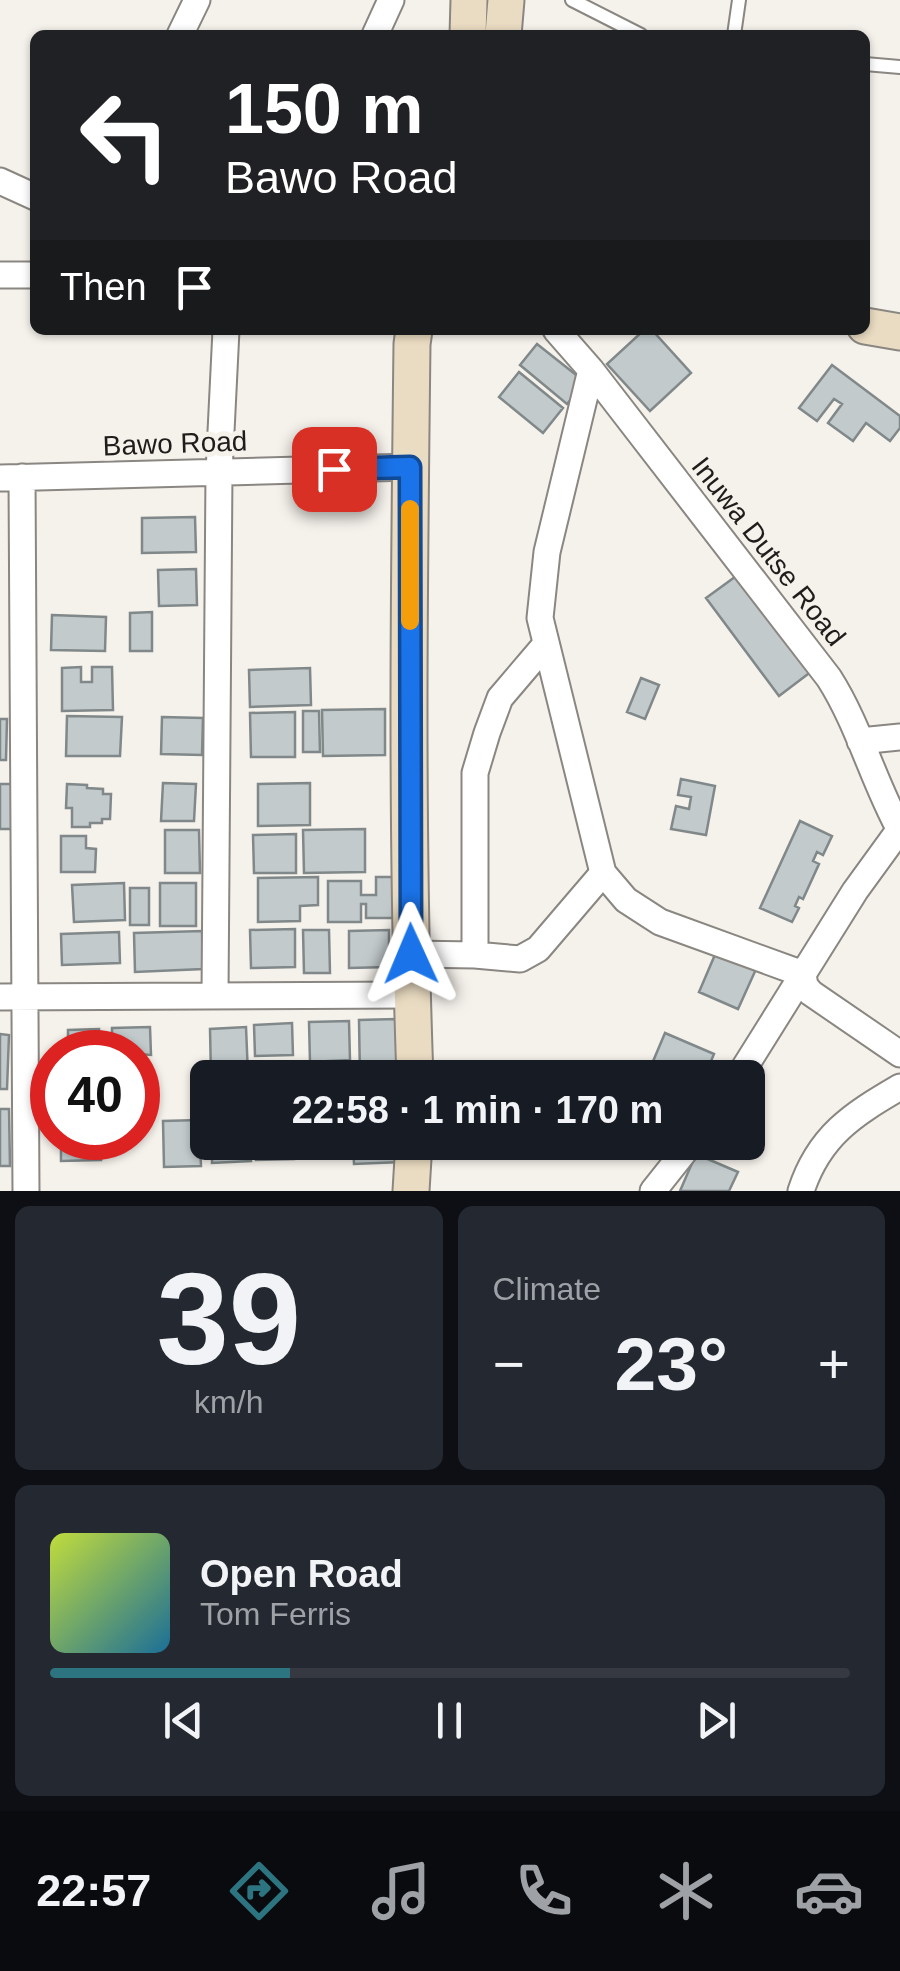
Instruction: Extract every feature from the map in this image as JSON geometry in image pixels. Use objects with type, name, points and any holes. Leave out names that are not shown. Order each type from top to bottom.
[{"type":"street","points":[[182,30],[197,0]]},
{"type":"street","points":[[376,30],[391,0]]},
{"type":"street","points":[[468,30],[469,0]]},
{"type":"street","points":[[503,30],[506,0]]},
{"type":"street","points":[[0,181],[30,195]]},
{"type":"street","points":[[0,275],[30,275]]},
{"type":"street","points":[[870,304],[900,308]]},
{"type":"street","points":[[870,327],[900,332]]},
{"type":"street","points":[[214,994],[219,472],[226,335]]},
{"type":"street","points":[[413,335],[410,467],[414,1060]]},
{"type":"street","name":"Inuwa Dutse Road","points":[[560,335],[592,370],[830,678],[900,830]]},
{"type":"street","points":[[592,370],[547,552],[540,618],[603,872],[626,900],[660,922],[803,974]]},
{"type":"street","name":"Bawo Road","points":[[11,478],[410,467]]},
{"type":"street","points":[[11,478],[26,997],[26,1191]]},
{"type":"street","points":[[475,954],[476,774],[500,698],[546,644]]},
{"type":"street","points":[[860,741],[900,737]]},
{"type":"street","points":[[749,1060],[855,891],[900,830]]},
{"type":"street","points":[[411,954],[529,956],[603,872]]},
{"type":"street","points":[[803,974],[811,993],[900,1054]]},
{"type":"street","points":[[0,997],[412,995]]},
{"type":"street","points":[[800,1191],[810,1165],[832,1134],[900,1087]]},
{"type":"street","points":[[411,1191],[413,1160]]},
{"type":"street","points":[[653,1191],[678,1160]]},
{"type":"lane","points":[[572,0],[631,30]]},
{"type":"lane","points":[[735,30],[739,0]]},
{"type":"lane","points":[[870,64],[900,67]]},
{"type":"building","points":[[639,335],[657,335],[691,373],[650,411],[607,364]]},
{"type":"building","points":[[537,344],[585,382],[567,404],[520,365]]},
{"type":"building","points":[[832,365],[900,416],[900,428],[890,441],[866,423],[853,441],[828,423],[842,404],[834,399],[817,421],[799,408]]},
{"type":"building","points":[[519,372],[563,408],[543,433],[499,397]]},
{"type":"building","points":[[195,517],[196,552],[142,553],[142,518]]},
{"type":"building","points":[[196,569],[197,605],[159,606],[158,570]]},
{"type":"building","points":[[739,574],[812,671],[779,696],[706,598]]},
{"type":"building","points":[[152,612],[152,651],[130,651],[130,613]]},
{"type":"building","points":[[52,615],[106,617],[105,651],[51,650]]},
{"type":"building","points":[[81,667],[81,682],[92,682],[92,667],[112,667],[113,710],[62,711],[62,668]]},
{"type":"building","points":[[310,668],[311,705],[250,707],[249,670]]},
{"type":"building","points":[[641,678],[659,685],[645,719],[627,712]]},
{"type":"building","points":[[385,709],[385,755],[323,756],[322,710]]},
{"type":"building","points":[[303,711],[319,711],[320,752],[303,752]]},
{"type":"building","points":[[295,712],[295,757],[251,757],[250,713]]},
{"type":"building","points":[[67,716],[122,717],[120,756],[66,756]]},
{"type":"building","points":[[162,717],[203,718],[202,755],[161,754]]},
{"type":"building","points":[[0,719],[7,719],[6,760],[0,760]]},
{"type":"building","points":[[681,779],[715,786],[706,835],[671,829],[676,806],[689,809],[691,797],[678,795]]},
{"type":"building","points":[[163,783],[196,784],[194,821],[161,821]]},
{"type":"building","points":[[310,783],[310,825],[258,826],[258,784]]},
{"type":"building","points":[[0,784],[15,784],[14,829],[0,829]]},
{"type":"building","points":[[67,784],[87,785],[111,794],[110,819],[90,823],[90,827],[72,827],[72,808],[66,808]]},
{"type":"building","points":[[800,821],[832,836],[823,855],[817,852],[813,861],[819,864],[803,899],[799,897],[792,922],[760,908]]},
{"type":"building","points":[[365,829],[365,872],[304,873],[303,830]]},
{"type":"building","points":[[165,830],[199,830],[200,873],[165,873]]},
{"type":"building","points":[[296,834],[296,873],[254,873],[253,835]]},
{"type":"building","points":[[61,836],[86,836],[86,848],[96,849],[95,872],[61,872]]},
{"type":"building","points":[[318,877],[318,905],[300,906],[300,921],[258,922],[258,878]]},
{"type":"building","points":[[376,877],[400,877],[400,918],[366,918],[366,904],[361,904],[361,922],[328,922],[328,881],[361,881],[361,895],[376,895]]},
{"type":"building","points":[[124,883],[125,920],[74,922],[72,885]]},
{"type":"building","points":[[160,883],[196,883],[196,926],[160,926]]},
{"type":"building","points":[[130,888],[149,888],[149,925],[130,925]]},
{"type":"building","points":[[295,929],[295,967],[251,968],[250,930]]},
{"type":"building","points":[[303,930],[329,930],[330,973],[304,973]]},
{"type":"building","points":[[389,930],[389,967],[349,968],[349,931]]},
{"type":"building","points":[[202,931],[203,969],[135,972],[134,933]]},
{"type":"building","points":[[119,932],[120,963],[62,965],[61,934]]},
{"type":"building","points":[[717,950],[757,967],[738,1009],[699,992]]},
{"type":"building","points":[[396,1019],[397,1060],[360,1060],[359,1020]]},
{"type":"building","points":[[349,1021],[350,1060],[310,1060],[309,1022]]},
{"type":"building","points":[[292,1023],[293,1055],[255,1056],[254,1025]]},
{"type":"building","points":[[150,1027],[150,1030],[112,1030]]},
{"type":"building","points":[[246,1027],[247,1060],[211,1060],[210,1029]]},
{"type":"building","points":[[665,1033],[714,1054],[712,1060],[654,1060]]},
{"type":"building","points":[[0,1034],[9,1035],[7,1089],[0,1089]]},
{"type":"building","points":[[0,1109],[9,1109],[10,1166],[0,1166]]},
{"type":"building","points":[[190,1120],[190,1160],[201,1160],[201,1166],[164,1167],[163,1121]]},
{"type":"building","points":[[212,1160],[251,1160],[251,1161]]},
{"type":"building","points":[[354,1160],[402,1160],[402,1162],[354,1164]]},
{"type":"building","points":[[693,1160],[710,1160],[738,1172],[729,1191],[680,1191]]},
{"type":"slow traffic","points":[[410,509],[410,621]]},
{"type":"route","points":[[334,469],[410,467],[411,954]]}]
